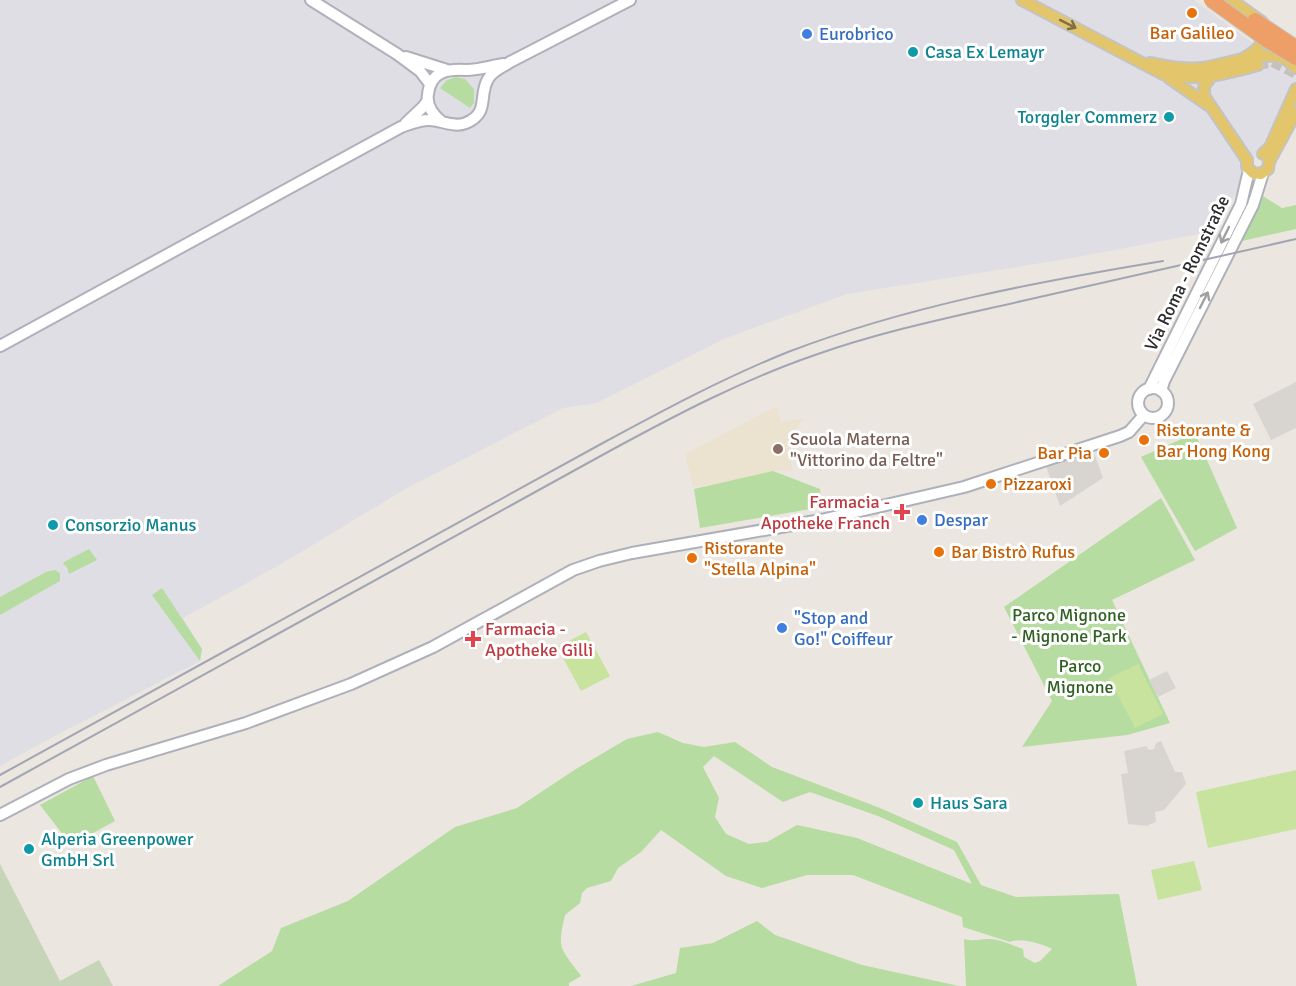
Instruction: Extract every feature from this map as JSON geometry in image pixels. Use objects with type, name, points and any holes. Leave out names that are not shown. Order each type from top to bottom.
[{"type":"highway","points":[[1211,0],[1296,58]]},
{"type":"highway","points":[[1229,0],[1296,47]]},
{"type":"main road","points":[[1022,0],[1138,60],[1210,106]]},
{"type":"main road","points":[[1205,0],[1244,28]]},
{"type":"main road","points":[[1229,0],[1296,42]]},
{"type":"main road","points":[[1242,59],[1254,52],[1264,40],[1263,31],[1256,18]]},
{"type":"main road","points":[[1138,60],[1173,68],[1199,68],[1242,59],[1273,56],[1296,65]]},
{"type":"main road","points":[[1163,75],[1210,78],[1258,65]]},
{"type":"main road","points":[[1210,78],[1204,86],[1204,96],[1221,118],[1248,165],[1255,174],[1263,173]]},
{"type":"main road","name":"Via Roma - Romstraße","points":[[1263,173],[1268,169],[1266,158],[1296,89]]},
{"type":"main road","name":"Via Roma - Romstraße","points":[[1266,158],[1296,112]]},
{"type":"main road","points":[[1248,165],[1255,153],[1266,158]]},
{"type":"street","points":[[311,0],[397,54],[420,71],[430,84]]},
{"type":"street","points":[[0,346],[401,127],[422,121],[465,124],[475,118],[483,104],[484,91],[490,76],[510,62],[630,0]]},
{"type":"street","points":[[397,54],[447,70],[466,70],[510,62]]},
{"type":"street","points":[[442,122],[432,112],[428,100],[430,84],[440,73],[447,70]]},
{"type":"street","points":[[466,70],[478,80],[484,91]]},
{"type":"street","points":[[401,127],[428,100]]},
{"type":"street","name":"Via Roma - Romstraße","points":[[1149,389],[1241,204],[1248,165]]},
{"type":"street","name":"Via Roma - Romstraße","points":[[1161,391],[1252,205],[1263,173]]},
{"type":"street","points":[[1149,389],[1161,391],[1168,401],[1164,413],[1151,418],[1143,416],[1139,411],[1138,400],[1144,391],[1149,389]]},
{"type":"street","points":[[0,815],[69,779],[106,765],[246,723],[351,684],[433,647],[548,584],[588,565],[632,553],[821,520],[964,487],[1120,436],[1129,432],[1143,416]]},
{"type":"shaded area","points":[[0,0],[1194,0],[1296,71],[1296,83],[1215,231],[1072,258],[847,294],[726,338],[597,403],[563,408],[407,488],[276,567],[183,618],[202,649],[200,661],[0,766]]},
{"type":"shaded area","points":[[1296,382],[1296,428],[1271,440],[1253,404]]},
{"type":"shaded area","points":[[777,406],[781,422],[804,418],[789,439],[792,470],[773,471],[693,487],[685,454]]},
{"type":"shaded area","points":[[1093,450],[1103,478],[1060,506],[1046,466]]},
{"type":"shaded area","points":[[1167,671],[1176,688],[1158,697],[1149,680]]},
{"type":"shaded area","points":[[1161,741],[1175,772],[1182,772],[1186,784],[1164,810],[1155,812],[1156,822],[1146,826],[1128,824],[1121,774],[1128,773],[1124,751],[1146,746],[1149,750],[1154,749],[1156,743]]},
{"type":"green space","points":[[456,77],[465,79],[474,89],[474,103],[470,108],[440,88],[447,80]]},
{"type":"green space","points":[[1263,196],[1282,208],[1296,205],[1296,229],[1242,241]]},
{"type":"green space","points":[[1195,433],[1237,528],[1195,551],[1141,457]]},
{"type":"green space","points":[[773,471],[820,489],[822,507],[700,528],[694,489]]},
{"type":"green space","name":"Parco Mignone - Mignone Park","points":[[1161,498],[1195,560],[1112,600],[1170,723],[1127,735],[1022,747],[1052,701],[1004,607]]},
{"type":"green space","points":[[89,549],[97,560],[69,574],[64,562]]},
{"type":"green space","points":[[55,570],[60,573],[60,581],[0,615],[0,597],[46,572]]},
{"type":"green space","points":[[162,588],[202,649],[200,661],[152,595]]},
{"type":"green space","points":[[586,632],[610,676],[581,691],[557,647]]},
{"type":"green space","points":[[1138,664],[1163,714],[1135,728],[1109,678]]},
{"type":"green space","points":[[658,732],[683,743],[704,747],[735,742],[772,767],[880,808],[957,842],[981,885],[1016,897],[1119,894],[1137,986],[966,986],[964,939],[992,939],[1006,942],[1023,949],[1024,957],[1035,963],[1052,949],[1025,941],[1010,942],[963,927],[962,917],[853,875],[807,875],[762,888],[726,876],[661,830],[641,852],[618,868],[611,881],[587,888],[582,893],[580,903],[565,915],[561,935],[562,948],[581,976],[569,983],[569,986],[218,986],[272,951],[281,928],[348,901],[455,827],[517,808],[627,739]],"holes":[[[714,756],[783,802],[810,792],[878,816],[954,850],[972,884],[857,838],[797,825],[767,842],[749,844],[726,834],[715,817],[719,798],[703,767]]]},
{"type":"green space","points":[[1296,770],[1296,829],[1208,848],[1196,792]]},
{"type":"green space","points":[[93,776],[115,821],[71,845],[40,805]]},
{"type":"green space","points":[[1194,861],[1202,890],[1158,900],[1151,870]]},
{"type":"green space","points":[[0,864],[60,981],[99,960],[113,986],[0,986]]},
{"type":"green space","points":[[757,921],[775,935],[862,965],[959,986],[631,986],[676,973],[680,948],[713,943]]},
{"type":"tunnel","points":[[1258,65],[1273,62],[1296,74]]},
{"type":"railway","points":[[0,787],[632,439],[761,376],[841,346],[892,332],[1296,239]]},
{"type":"railway","points":[[0,775],[601,444],[693,395],[764,362],[879,321],[973,297],[1163,261]]},
{"type":"place","name":"Bar Galileo","points":[[1192,13]]},
{"type":"place","name":"Eurobrico","points":[[807,34]]},
{"type":"place","name":"Casa Ex Lemayr","points":[[913,52]]},
{"type":"place","name":"Torggler Commerz","points":[[1169,117]]},
{"type":"place","name":"Ristorante & Bar Hong Kong","points":[[1144,440]]},
{"type":"place","name":"Scuola Materna \"Vittorino da Feltre\"","points":[[778,449]]},
{"type":"place","name":"Bar Pia","points":[[1104,453]]},
{"type":"place","name":"Pizzaroxi","points":[[991,484]]},
{"type":"place","name":"Farmacia - Apotheke Franch","points":[[902,512]]},
{"type":"place","name":"Despar","points":[[922,520]]},
{"type":"place","name":"Consorzio Manus","points":[[53,525]]},
{"type":"place","name":"Bar Bistrò Rufus","points":[[939,552]]},
{"type":"place","name":"Ristorante \"Stella Alpina\"","points":[[692,558]]},
{"type":"place","name":"\"Stop and Go!\" Coiffeur","points":[[782,628]]},
{"type":"place","name":"Farmacia - Apotheke Gilli","points":[[473,639]]},
{"type":"place","name":"Haus Sara","points":[[918,803]]},
{"type":"place","name":"Alperia Greenpower GmbH Srl","points":[[29,849]]},
{"type":"park label","name":"Parco Mignone","points":[[1080,676]]}]
